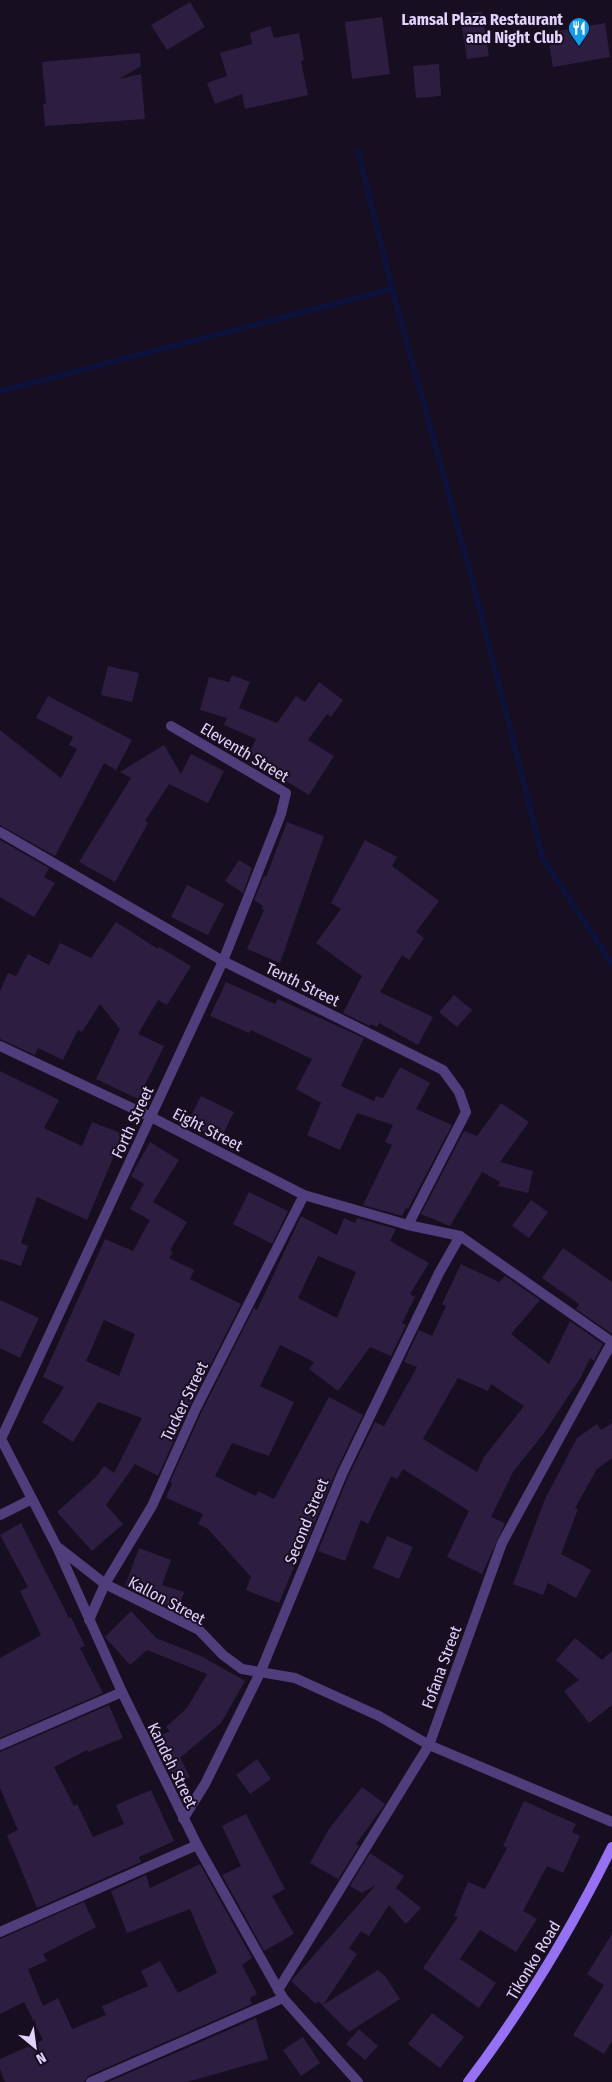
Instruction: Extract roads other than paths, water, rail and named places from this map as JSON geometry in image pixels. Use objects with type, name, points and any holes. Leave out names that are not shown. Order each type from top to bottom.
[{"type":"street","name":"Eleventh Street","points":[[171,726],[286,793],[282,814]]},
{"type":"street","name":"Forth Street","points":[[0,1438],[223,961],[282,814]]},
{"type":"street","name":"Tenth Street","points":[[0,832],[223,961],[443,1070],[459,1092],[466,1112],[408,1225]]},
{"type":"street","name":"Eight Street","points":[[0,1046],[151,1117],[304,1195],[408,1225],[460,1236]]},
{"type":"street","name":"Tucker Street","points":[[89,1620],[105,1584],[152,1506],[196,1408],[304,1195]]},
{"type":"street","points":[[460,1236],[612,1342]]},
{"type":"street","name":"Second Street","points":[[183,1819],[205,1784],[260,1673],[342,1474],[439,1273],[460,1236]]},
{"type":"street","name":"Fofana Street","points":[[280,1994],[429,1745],[502,1543],[612,1342]]},
{"type":"street","name":"Kandeh Street","points":[[0,1438],[57,1547],[122,1692],[197,1845],[280,1994],[358,2082]]},
{"type":"street","points":[[0,1515],[32,1499]]},
{"type":"street","name":"Kallon Street","points":[[57,1547],[105,1584],[199,1630],[223,1655],[242,1669],[295,1678],[379,1716],[429,1745],[612,1822]]},
{"type":"street","points":[[0,1745],[122,1692]]},
{"type":"street","points":[[0,1932],[197,1845]]},
{"type":"street","name":"Tikonko Road","points":[[468,2082],[521,2009],[581,1910],[612,1846]]},
{"type":"street","points":[[91,2082],[280,1994]]},
{"type":"waterway","points":[[358,151],[392,289],[472,579],[543,859],[612,964]]},
{"type":"waterway","points":[[0,391],[392,289]]},
{"type":"place","name":"Lamsal Plaza Restaurant and Night Club","points":[[579,47]]}]
